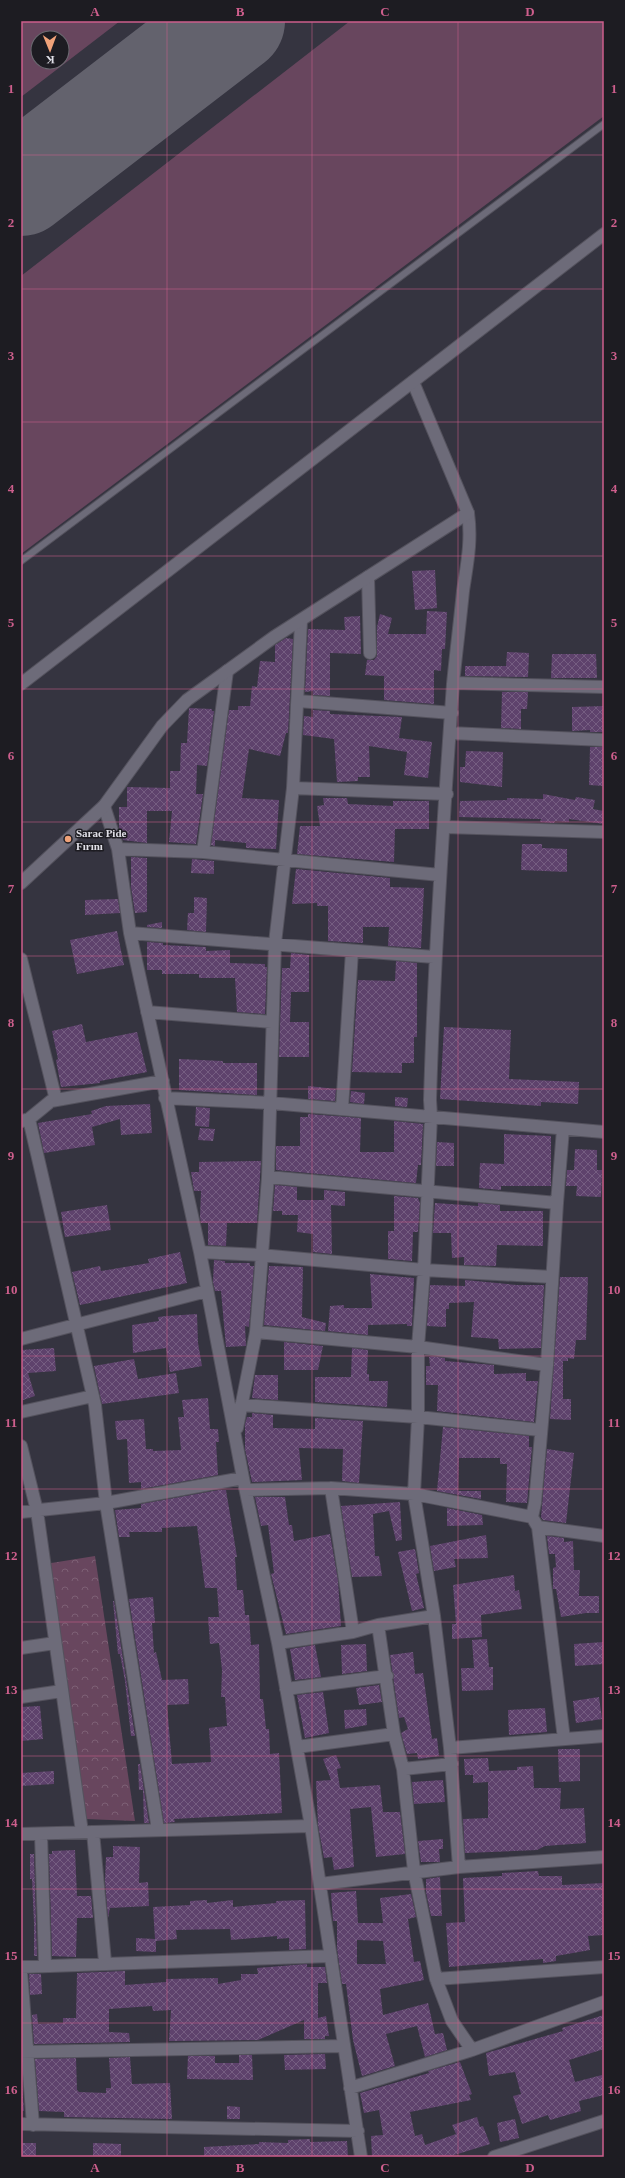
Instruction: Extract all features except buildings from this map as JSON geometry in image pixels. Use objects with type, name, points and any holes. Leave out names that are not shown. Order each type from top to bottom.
[{"type":"street","points":[[21,684],[604,234]]},
{"type":"street","points":[[413,382],[468,513],[471,531],[470,551],[463,590],[454,683],[434,957],[430,1100],[431,1116],[424,1270],[418,1347],[418,1417],[414,1494],[434,1616],[452,1764],[459,1867]]},
{"type":"street","points":[[21,883],[104,806],[162,726],[187,700],[274,638],[302,621],[368,576],[468,513]]},
{"type":"street","points":[[368,576],[370,653]]},
{"type":"street","points":[[236,1435],[256,1332],[260,1255],[268,1177],[275,943],[283,860],[293,788],[302,621]]},
{"type":"street","points":[[203,852],[227,671]]},
{"type":"street","points":[[454,683],[604,687]]},
{"type":"street","points":[[298,702],[452,713]]},
{"type":"street","points":[[450,733],[604,740]]},
{"type":"street","points":[[293,788],[447,794]]},
{"type":"street","points":[[104,806],[118,849],[130,933],[200,1252],[243,1478],[278,1643],[311,1826],[361,2157]]},
{"type":"street","points":[[444,827],[604,832]]},
{"type":"street","points":[[118,849],[203,852],[440,875]]},
{"type":"street","points":[[130,933],[275,943],[352,951],[434,957]]},
{"type":"street","points":[[342,1109],[352,951]]},
{"type":"street","points":[[21,959],[56,1100]]},
{"type":"street","points":[[148,1012],[272,1022]]},
{"type":"street","points":[[158,1830],[106,1504],[93,1396],[25,1120],[51,1101],[163,1081]]},
{"type":"street","points":[[165,1098],[271,1103],[604,1132]]},
{"type":"street","points":[[563,1129],[556,1204],[547,1365],[540,1430],[535,1522],[564,1739]]},
{"type":"street","points":[[268,1177],[556,1204]]},
{"type":"street","points":[[200,1252],[260,1255],[424,1270],[552,1277]]},
{"type":"street","points":[[21,1339],[207,1291]]},
{"type":"street","points":[[256,1332],[418,1347],[547,1365]]},
{"type":"street","points":[[21,1412],[93,1396]]},
{"type":"street","points":[[241,1405],[418,1417],[540,1430]]},
{"type":"street","points":[[21,1446],[37,1511],[62,1691],[88,1832],[105,1962]]},
{"type":"street","points":[[21,1512],[106,1504],[243,1478]]},
{"type":"street","points":[[331,1488],[353,1632]]},
{"type":"street","points":[[246,1490],[331,1488],[414,1494],[535,1522],[604,1536]]},
{"type":"street","points":[[278,1643],[353,1632],[378,1625],[434,1616]]},
{"type":"street","points":[[378,1625],[387,1676],[394,1734],[403,1769],[414,1871],[436,1979],[452,2021],[472,2050]]},
{"type":"street","points":[[21,1648],[55,1644]]},
{"type":"street","points":[[286,1690],[387,1676]]},
{"type":"street","points":[[21,1697],[62,1691]]},
{"type":"street","points":[[297,1747],[394,1734]]},
{"type":"street","points":[[450,1748],[604,1736]]},
{"type":"street","points":[[403,1769],[452,1764]]},
{"type":"street","points":[[21,1834],[311,1826]]},
{"type":"street","points":[[41,1834],[45,1966]]},
{"type":"street","points":[[320,1884],[414,1871],[604,1857]]},
{"type":"street","points":[[21,1967],[105,1962],[331,1956]]},
{"type":"street","points":[[436,1979],[604,1967]]},
{"type":"street","points":[[21,1971],[25,2052],[33,2125]]},
{"type":"street","points":[[350,2088],[472,2050],[604,2002]]},
{"type":"street","points":[[25,2052],[344,2046]]},
{"type":"street","points":[[494,2157],[604,2121]]},
{"type":"street","points":[[21,2124],[358,2131]]},
{"type":"lane","points":[[21,561],[604,124]]},
{"type":"green space","points":[[21,21],[120,21],[70,59],[70,30],[30,30],[30,70],[56,70],[21,97]]},
{"type":"green space","points":[[350,21],[604,21],[604,116],[21,554],[21,276]]},
{"type":"green space","points":[[95,1556],[135,1821],[85,1819],[39,1565]]},
{"type":"taxiway","points":[[139,93],[172,62],[184,44],[192,21]]},
{"type":"runway","points":[[21,184],[233,21]]},
{"type":"place","name":"Sarac Pide Fırını","points":[[68,839]]}]
